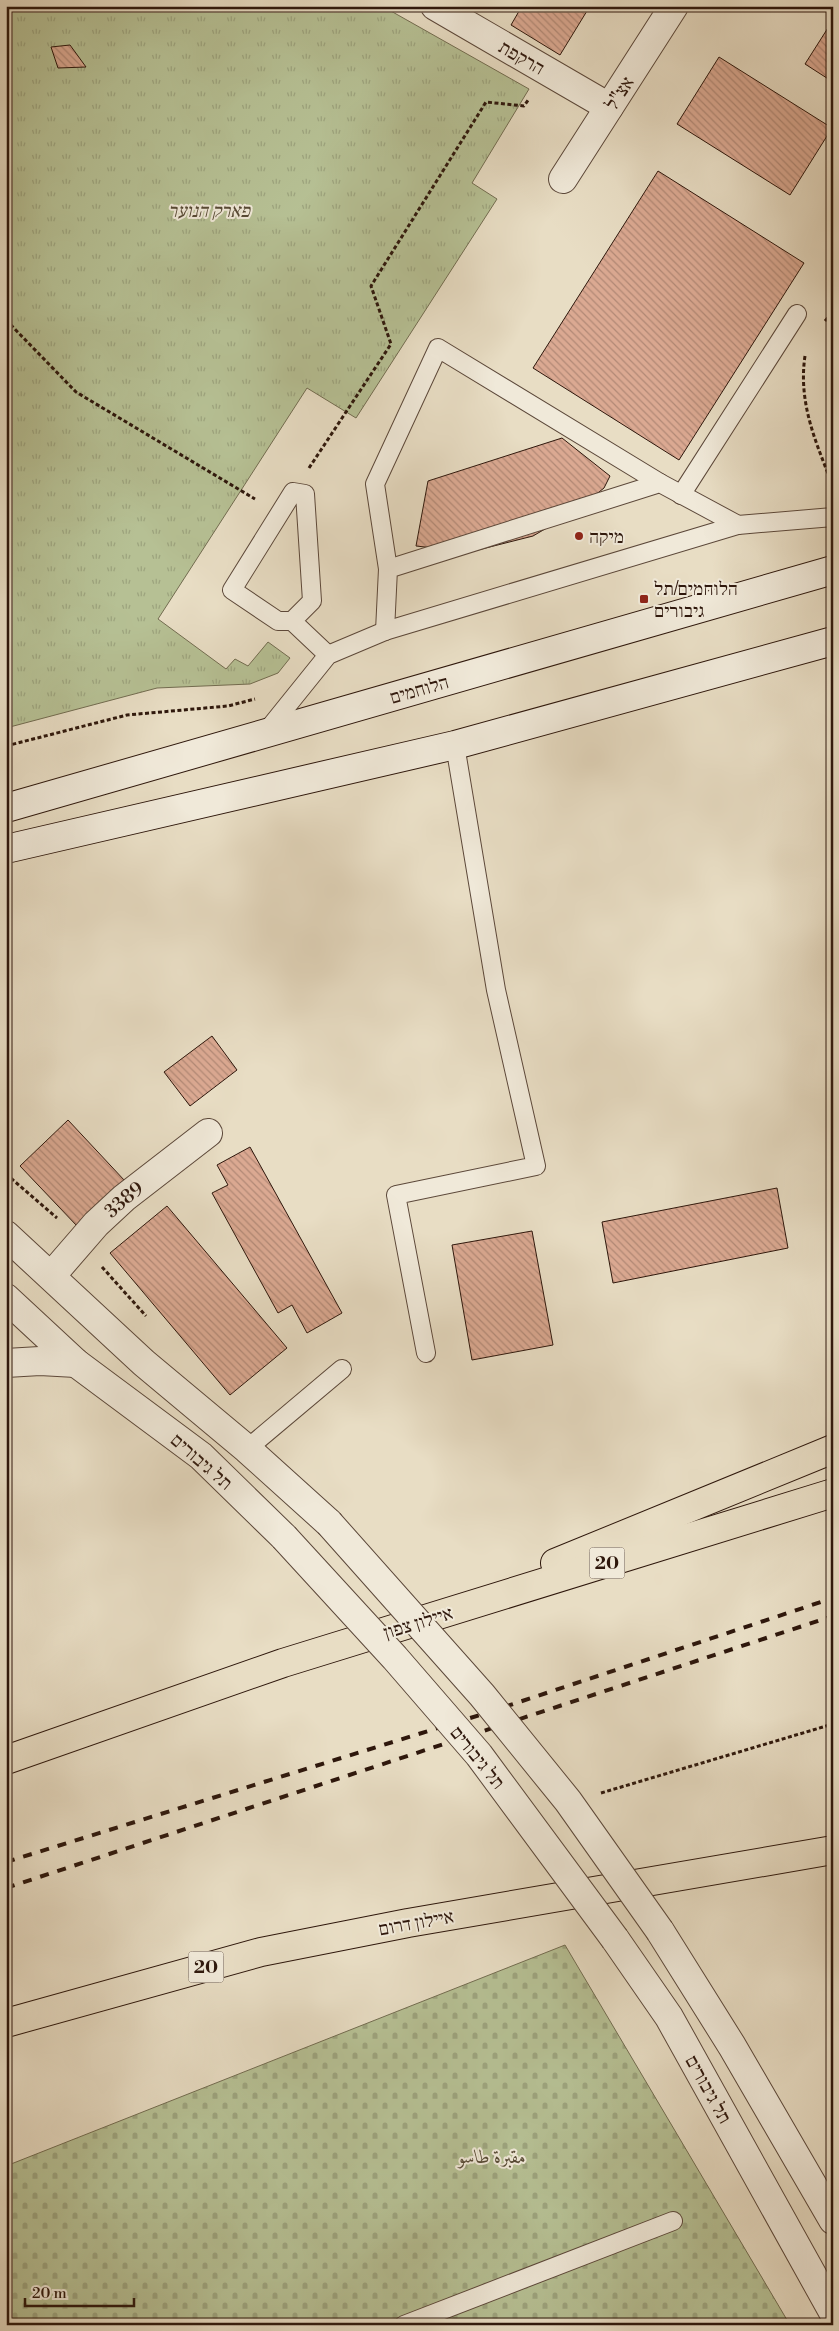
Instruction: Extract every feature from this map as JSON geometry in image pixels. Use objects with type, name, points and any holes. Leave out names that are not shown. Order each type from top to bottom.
[{"type":"highway","points":[[380,1634],[833,1449]]},
{"type":"highway","name":"איילון צפון","points":[[6,1760],[283,1663],[833,1493]]},
{"type":"highway","name":"איילון דרום","points":[[6,2023],[260,1952],[408,1923],[833,1850]]},
{"type":"street","name":"הרקפת","points":[[435,6],[610,107]]},
{"type":"street","name":"אצ\"ל","points":[[562,179],[674,6]]},
{"type":"street","name":"הלוחמים","points":[[6,808],[833,570]]},
{"type":"street","points":[[6,849],[456,745],[833,641]]},
{"type":"street","name":"3389","points":[[51,1276],[96,1224],[124,1198],[208,1133]]},
{"type":"street","name":"תל גיבורים","points":[[6,1235],[144,1362],[247,1449],[329,1523],[388,1587],[488,1702],[568,1801],[660,1931],[732,2046],[833,2220]]},
{"type":"street","name":"תל גיבורים","points":[[6,1298],[76,1363],[201,1456],[284,1537],[395,1658],[479,1755],[615,1939],[669,2017],[833,2312]]},
{"type":"street","points":[[6,1363],[40,1361],[76,1363]]},
{"type":"lane","points":[[681,495],[797,314]]},
{"type":"lane","points":[[385,631],[388,569],[375,484],[438,348],[660,484],[738,525]]},
{"type":"lane","points":[[388,569],[660,484]]},
{"type":"lane","points":[[292,621],[312,601],[305,494],[292,492],[232,590],[278,621],[292,621],[328,655]]},
{"type":"lane","points":[[266,733],[328,655],[385,631],[738,525],[833,517]]},
{"type":"lane","points":[[426,1353],[396,1195],[536,1166],[496,990],[456,745]]},
{"type":"lane","points":[[247,1449],[342,1369]]},
{"type":"lane","points":[[404,2325],[674,2221]]},
{"type":"path","points":[[292,492],[391,344],[371,286],[486,102],[524,106],[548,72]]},
{"type":"path","points":[[821,326],[833,312]]},
{"type":"path","points":[[6,320],[76,392],[280,514]]},
{"type":"path","points":[[808,349],[804,357],[802,387],[808,424],[833,486]]},
{"type":"path","points":[[6,746],[127,715],[228,706],[306,683]]},
{"type":"path","points":[[6,1174],[59,1220]]},
{"type":"path","points":[[98,1262],[147,1318]]},
{"type":"path","points":[[613,1789],[833,1724]]},
{"type":"green space","name":"פארק הנוער","points":[[6,6],[382,6],[529,89],[472,183],[497,199],[356,418],[307,388],[158,619],[226,669],[235,659],[248,666],[268,642],[290,658],[278,673],[250,684],[157,688],[6,728]]},
{"type":"green space","name":"مقبرة طاسو","points":[[565,1945],[790,2325],[6,2325],[6,2166]]},
{"type":"building","points":[[522,6],[590,6],[560,55],[511,25]]},
{"type":"building","points":[[833,20],[833,82],[805,64]]},
{"type":"building","points":[[70,45],[86,67],[58,68],[51,47]]},
{"type":"building","points":[[719,57],[832,128],[790,195],[677,124]]},
{"type":"building","points":[[658,171],[804,263],[679,460],[533,368]]},
{"type":"building","points":[[562,438],[610,476],[604,488],[574,512],[533,536],[470,552],[416,546],[428,481]]},
{"type":"building","points":[[212,1036],[237,1070],[190,1106],[164,1072]]},
{"type":"building","points":[[68,1120],[125,1181],[77,1226],[20,1166]]},
{"type":"building","points":[[250,1147],[342,1313],[307,1333],[292,1305],[278,1313],[212,1193],[228,1185],[217,1165]]},
{"type":"building","points":[[777,1188],[788,1248],[613,1283],[602,1222]]},
{"type":"building","points":[[167,1206],[287,1348],[230,1395],[110,1253]]},
{"type":"building","points":[[532,1231],[553,1345],[472,1360],[452,1245]]},
{"type":"railway","points":[[6,1862],[483,1714],[833,1598]]},
{"type":"railway","points":[[6,1888],[833,1616]]},
{"type":"place","name":"מיקה","points":[[579,536]]},
{"type":"place","name":"הלוחמים/תל גיבורים","points":[[644,599]]}]
